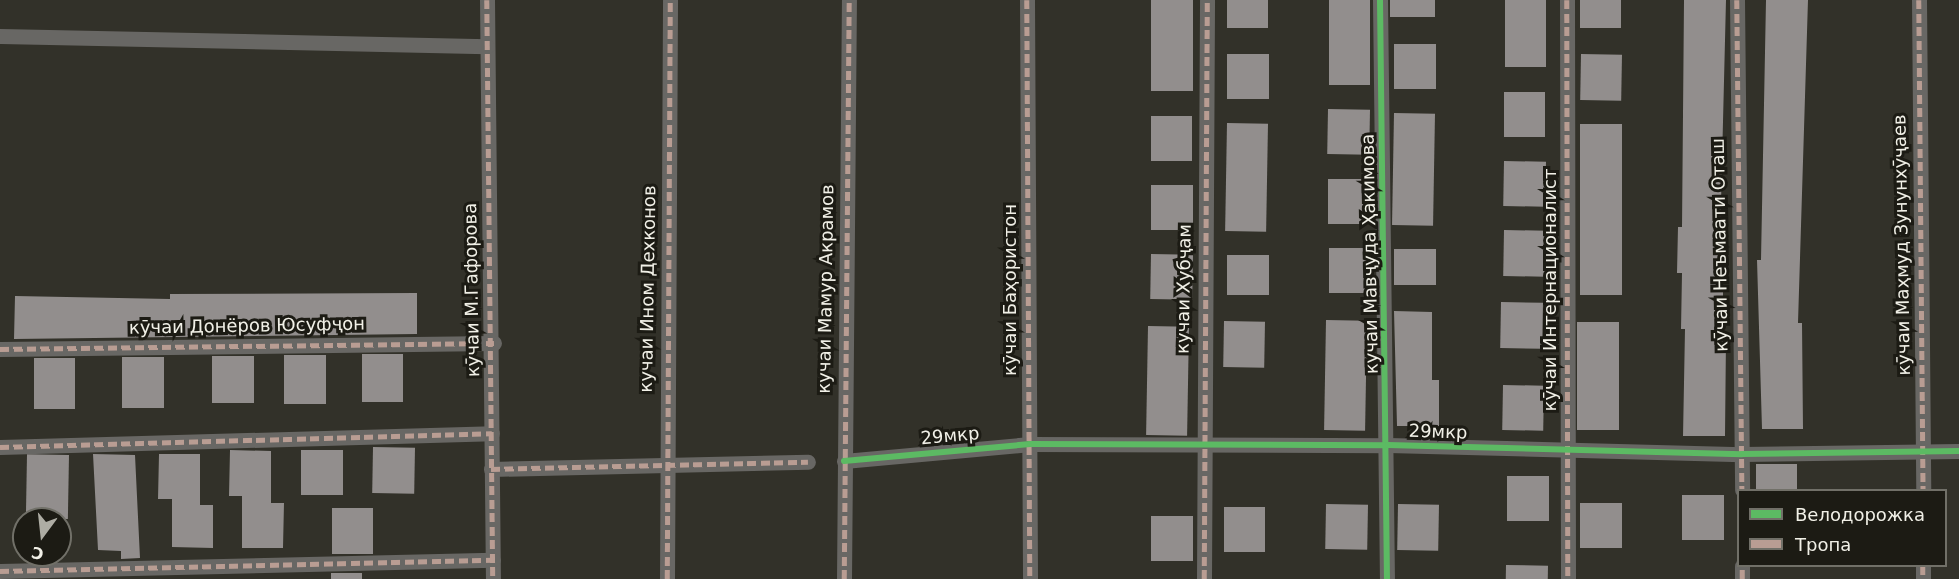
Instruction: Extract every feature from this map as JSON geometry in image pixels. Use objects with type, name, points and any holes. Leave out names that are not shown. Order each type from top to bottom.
[{"type":"street","name":"кӯчаи М.Гафорова","points":[[487,0],[494,343],[491,469],[494,579]]},
{"type":"street","name":"кучаи Ином Дехконов","points":[[667,579],[665,463],[670,0]]},
{"type":"street","name":"кучаи Мамур Акрамов","points":[[844,579],[849,0]]},
{"type":"street","name":"кӯчаи Баҳористон","points":[[1027,0],[1030,579]]},
{"type":"street","name":"кучаи Хубҷам","points":[[1204,579],[1202,444],[1207,0]]},
{"type":"street","name":"кучаи Мавҷуда Ҳакимова","points":[[1380,0],[1388,445],[1387,579]]},
{"type":"street","name":"кӯчаи Интернационалист","points":[[1567,0],[1570,452],[1568,579]]},
{"type":"street","name":"кӯчаи Неъмаати Оташ","points":[[1737,0],[1742,489]]},
{"type":"street","name":"кӯчаи Маҳмуд Зунунхӯҷаев","points":[[1919,0],[1923,489]]},
{"type":"street","points":[[0,36],[487,46]]},
{"type":"street","name":"кӯчаи Донёров Юсуфҷон","points":[[0,349],[494,343]]},
{"type":"street","points":[[0,447],[492,433]]},
{"type":"street","name":"29мкр","points":[[844,461],[1030,444],[1388,445],[1570,452],[1742,454],[1959,452]]},
{"type":"street","points":[[491,469],[665,463],[808,462]]},
{"type":"street","points":[[0,571],[494,560]]},
{"type":"building","points":[[1151,0],[1193,0],[1193,91],[1151,91]]},
{"type":"building","points":[[1227,0],[1268,0],[1268,28],[1227,28]]},
{"type":"building","points":[[1329,0],[1370,0],[1370,85],[1329,85]]},
{"type":"building","points":[[1390,0],[1435,0],[1435,17],[1390,17]]},
{"type":"building","points":[[1505,0],[1546,0],[1546,67],[1505,67]]},
{"type":"building","points":[[1580,0],[1621,0],[1621,28],[1580,28]]},
{"type":"building","points":[[1684,0],[1726,0],[1719,284],[1723,284],[1723,338],[1726,338],[1725,436],[1683,436],[1685,329],[1681,329],[1682,273],[1677,273],[1678,227],[1682,227]]},
{"type":"building","points":[[1766,0],[1808,0],[1798,323],[1802,323],[1803,429],[1762,429],[1757,260],[1761,260]]},
{"type":"building","points":[[1394,44],[1436,44],[1436,89],[1394,89]]},
{"type":"building","points":[[1227,54],[1269,54],[1269,99],[1227,99]]},
{"type":"building","points":[[1581,54],[1622,55],[1621,101],[1580,100]]},
{"type":"building","points":[[1504,92],[1545,92],[1545,137],[1504,137]]},
{"type":"building","points":[[1328,109],[1370,110],[1369,155],[1327,154]]},
{"type":"building","points":[[1394,113],[1435,114],[1433,226],[1392,225]]},
{"type":"building","points":[[1151,116],[1192,116],[1192,161],[1151,161]]},
{"type":"building","points":[[1227,123],[1268,124],[1266,232],[1225,231]]},
{"type":"building","points":[[1580,124],[1622,124],[1622,295],[1580,295]]},
{"type":"building","points":[[1504,161],[1546,162],[1545,207],[1503,206]]},
{"type":"building","points":[[1328,179],[1370,179],[1370,224],[1328,224]]},
{"type":"building","points":[[1151,185],[1193,185],[1193,230],[1151,230]]},
{"type":"building","points":[[1504,230],[1546,231],[1545,277],[1503,276]]},
{"type":"building","points":[[1329,248],[1368,248],[1368,293],[1329,293]]},
{"type":"building","points":[[1394,249],[1436,249],[1436,285],[1394,285]]},
{"type":"building","points":[[1151,254],[1193,255],[1192,300],[1150,299]]},
{"type":"building","points":[[1227,255],[1269,255],[1269,295],[1227,295]]},
{"type":"building","points":[[417,293],[417,334],[14,339],[15,296],[170,299],[170,294]]},
{"type":"building","points":[[1501,302],[1543,303],[1542,349],[1500,348]]},
{"type":"building","points":[[1394,311],[1432,312],[1432,380],[1439,380],[1439,426],[1397,426]]},
{"type":"building","points":[[1326,320],[1367,321],[1365,431],[1324,430]]},
{"type":"building","points":[[1224,321],[1265,322],[1264,368],[1223,367]]},
{"type":"building","points":[[1577,322],[1619,322],[1619,430],[1577,430]]},
{"type":"building","points":[[1148,326],[1189,327],[1187,436],[1146,435]]},
{"type":"building","points":[[362,354],[403,354],[403,402],[362,402]]},
{"type":"building","points":[[284,355],[326,355],[326,404],[284,404]]},
{"type":"building","points":[[212,356],[254,356],[254,403],[212,403]]},
{"type":"building","points":[[122,357],[164,357],[164,408],[122,408]]},
{"type":"building","points":[[34,358],[75,358],[75,409],[34,409]]},
{"type":"building","points":[[1503,385],[1544,386],[1543,431],[1502,430]]},
{"type":"building","points":[[373,447],[415,448],[414,494],[372,493]]},
{"type":"building","points":[[230,450],[271,451],[271,503],[284,503],[283,548],[242,548],[242,496],[229,496]]},
{"type":"building","points":[[301,450],[343,450],[343,495],[301,495]]},
{"type":"building","points":[[27,454],[69,455],[68,507],[26,507]]},
{"type":"building","points":[[93,454],[135,455],[140,558],[121,559],[121,551],[98,550]]},
{"type":"building","points":[[159,454],[200,454],[200,505],[213,505],[213,548],[172,547],[172,499],[158,499]]},
{"type":"building","points":[[1756,464],[1797,464],[1797,489],[1756,489]]},
{"type":"building","points":[[1507,476],[1549,476],[1549,521],[1507,521]]},
{"type":"building","points":[[1682,495],[1724,495],[1724,540],[1682,540]]},
{"type":"building","points":[[1580,503],[1622,503],[1622,548],[1580,548]]},
{"type":"building","points":[[1326,504],[1368,505],[1367,550],[1325,549]]},
{"type":"building","points":[[1398,504],[1439,505],[1438,551],[1397,550]]},
{"type":"building","points":[[1224,507],[1265,507],[1265,552],[1224,552]]},
{"type":"building","points":[[332,508],[373,508],[373,554],[332,554]]},
{"type":"building","points":[[1151,516],[1193,516],[1193,561],[1151,561]]},
{"type":"building","points":[[1506,565],[1548,566],[1548,579],[1506,579]]},
{"type":"building","points":[[331,573],[362,573],[362,579],[331,579]]},
{"type":"marked path","points":[[487,0],[493,579]]},
{"type":"marked path","points":[[667,579],[670,0]]},
{"type":"marked path","points":[[844,579],[849,0]]},
{"type":"marked path","points":[[1027,0],[1030,579]]},
{"type":"marked path","points":[[1204,579],[1207,0]]},
{"type":"marked path","points":[[1567,0],[1568,579]]},
{"type":"marked path","points":[[1737,0],[1742,489]]},
{"type":"marked path","points":[[1919,0],[1923,489]]},
{"type":"marked path","points":[[0,349],[494,343]]},
{"type":"marked path","points":[[0,447],[492,433]]},
{"type":"marked path","points":[[491,469],[808,462]]},
{"type":"marked path","points":[[0,571],[493,560]]},
{"type":"marked path","points":[[1742,567],[1742,579]]},
{"type":"marked path","points":[[1923,567],[1923,579]]},
{"type":"cycle path","points":[[1380,0],[1387,579]]},
{"type":"cycle path","points":[[844,461],[1030,444],[1388,445],[1742,454],[1959,451]]}]
